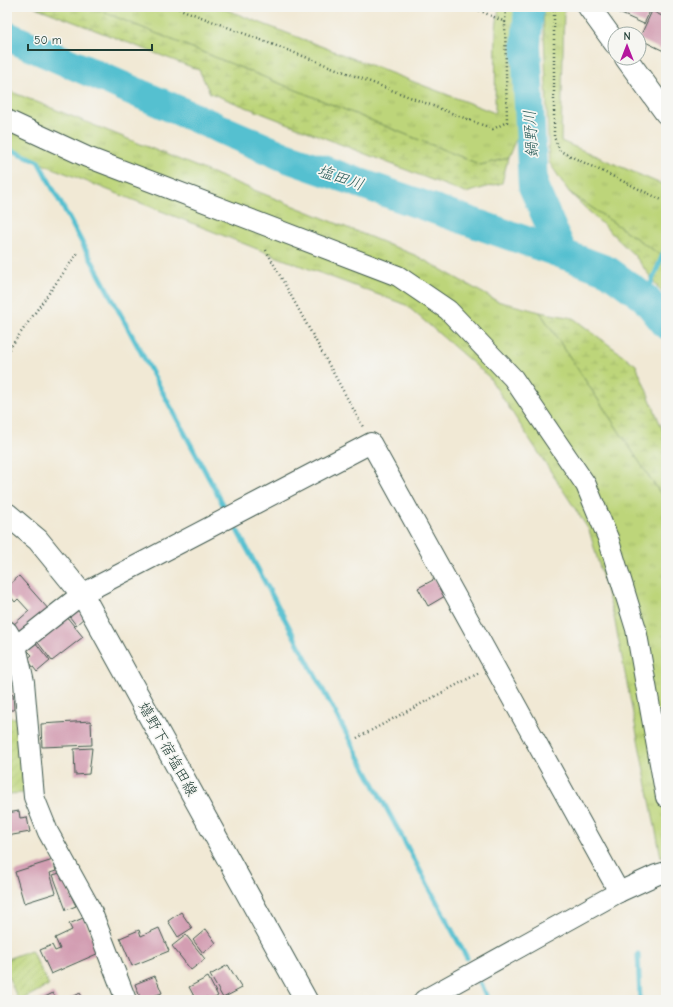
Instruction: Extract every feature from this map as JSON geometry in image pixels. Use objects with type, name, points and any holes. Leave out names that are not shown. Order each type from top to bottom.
[{"type":"main road","points":[[589,7],[607,32]]},
{"type":"main road","points":[[632,66],[666,113]]},
{"type":"main road","name":"嬉野下宿塩田線","points":[[7,514],[38,540],[82,594],[306,1000]]},
{"type":"street","points":[[7,120],[87,157],[398,276],[448,310],[514,378],[586,485],[608,538],[636,629],[666,797]]},
{"type":"street","points":[[126,1000],[91,910],[48,832],[34,797],[24,682],[12,639],[82,594],[371,443],[619,892]]},
{"type":"street","points":[[424,1000],[619,892],[666,872]]},
{"type":"path","points":[[175,7],[493,129],[507,122],[506,7]]},
{"type":"path","points":[[472,7],[505,22]]},
{"type":"path","points":[[554,7],[554,138],[560,151],[666,202]]},
{"type":"path","points":[[266,250],[371,443]]},
{"type":"path","points":[[7,352],[79,251]]},
{"type":"path","points":[[357,738],[493,665]]},
{"type":"green space","points":[[35,7],[91,7],[481,165],[508,158],[502,183],[465,193],[210,93],[199,70]]},
{"type":"green space","points":[[91,7],[219,7],[495,113],[496,29],[499,7],[518,7],[518,134],[508,158],[481,165]]},
{"type":"green space","points":[[543,7],[564,7],[561,141],[661,184],[666,166],[666,259],[569,192],[549,162]]},
{"type":"green space","points":[[7,90],[417,256],[497,301],[540,312],[666,502],[666,856],[661,857],[614,617],[589,530],[489,377],[406,305],[280,258],[7,150]]},
{"type":"green space","points":[[569,192],[666,259],[666,298],[635,256]]},
{"type":"green space","points":[[540,312],[573,318],[636,365],[666,438],[666,502]]},
{"type":"green space","points":[[7,717],[17,718],[25,793],[7,794]]},
{"type":"green space","points":[[31,950],[49,985],[21,1000],[18,1000],[7,973],[7,959]]},
{"type":"building","points":[[620,7],[641,7],[650,11],[644,24],[617,12]]},
{"type":"building","points":[[652,11],[666,18],[666,52],[647,43],[647,26],[645,26]]},
{"type":"building","points":[[19,576],[50,611],[22,636],[13,625],[29,611],[18,599],[15,602],[7,592],[7,587]]},
{"type":"building","points":[[435,579],[445,596],[428,606],[418,588]]},
{"type":"building","points":[[74,605],[84,618],[76,625],[66,612]]},
{"type":"building","points":[[66,616],[83,637],[52,661],[36,640]]},
{"type":"building","points":[[35,642],[50,661],[37,672],[27,659],[32,655],[26,649]]},
{"type":"building","points":[[13,694],[14,710],[7,710],[7,695]]},
{"type":"building","points":[[91,721],[92,745],[42,747],[41,724]]},
{"type":"building","points":[[92,748],[89,774],[75,775],[74,749]]},
{"type":"building","points":[[19,811],[20,818],[27,817],[30,832],[7,836],[7,813]]},
{"type":"building","points":[[53,860],[56,871],[50,873],[56,893],[24,903],[15,872]]},
{"type":"building","points":[[60,873],[76,906],[66,910],[53,875]]},
{"type":"building","points":[[181,912],[192,928],[178,937],[168,921]]},
{"type":"building","points":[[83,918],[99,953],[51,974],[40,950],[52,945],[55,951],[60,949],[55,938],[72,930],[69,924]]},
{"type":"building","points":[[159,928],[169,951],[132,966],[120,938],[139,930],[141,936]]},
{"type":"building","points":[[206,929],[216,943],[203,953],[193,940]]},
{"type":"building","points":[[186,935],[205,959],[191,970],[172,946]]},
{"type":"building","points":[[228,965],[242,988],[223,998],[210,975]]},
{"type":"building","points":[[155,976],[162,993],[141,1000],[135,984]]},
{"type":"building","points":[[208,977],[218,996],[211,1000],[208,1000],[207,997],[202,1000],[196,1000],[189,987]]},
{"type":"building","points":[[53,993],[57,1000],[39,1000]]},
{"type":"building","points":[[80,993],[84,1000],[69,1000],[69,999]]},
{"type":"waterway","name":"鍋野川","points":[[529,7],[526,45],[533,186],[563,254]]},
{"type":"waterway","name":"塩田川","points":[[7,36],[285,157],[608,271],[645,298],[666,324]]},
{"type":"waterway","points":[[7,148],[38,161],[225,508]]},
{"type":"waterway","points":[[645,298],[666,247]]},
{"type":"waterway","points":[[237,530],[467,958]]},
{"type":"waterway","points":[[638,954],[640,1000]]},
{"type":"waterway","points":[[480,983],[489,1000]]}]
